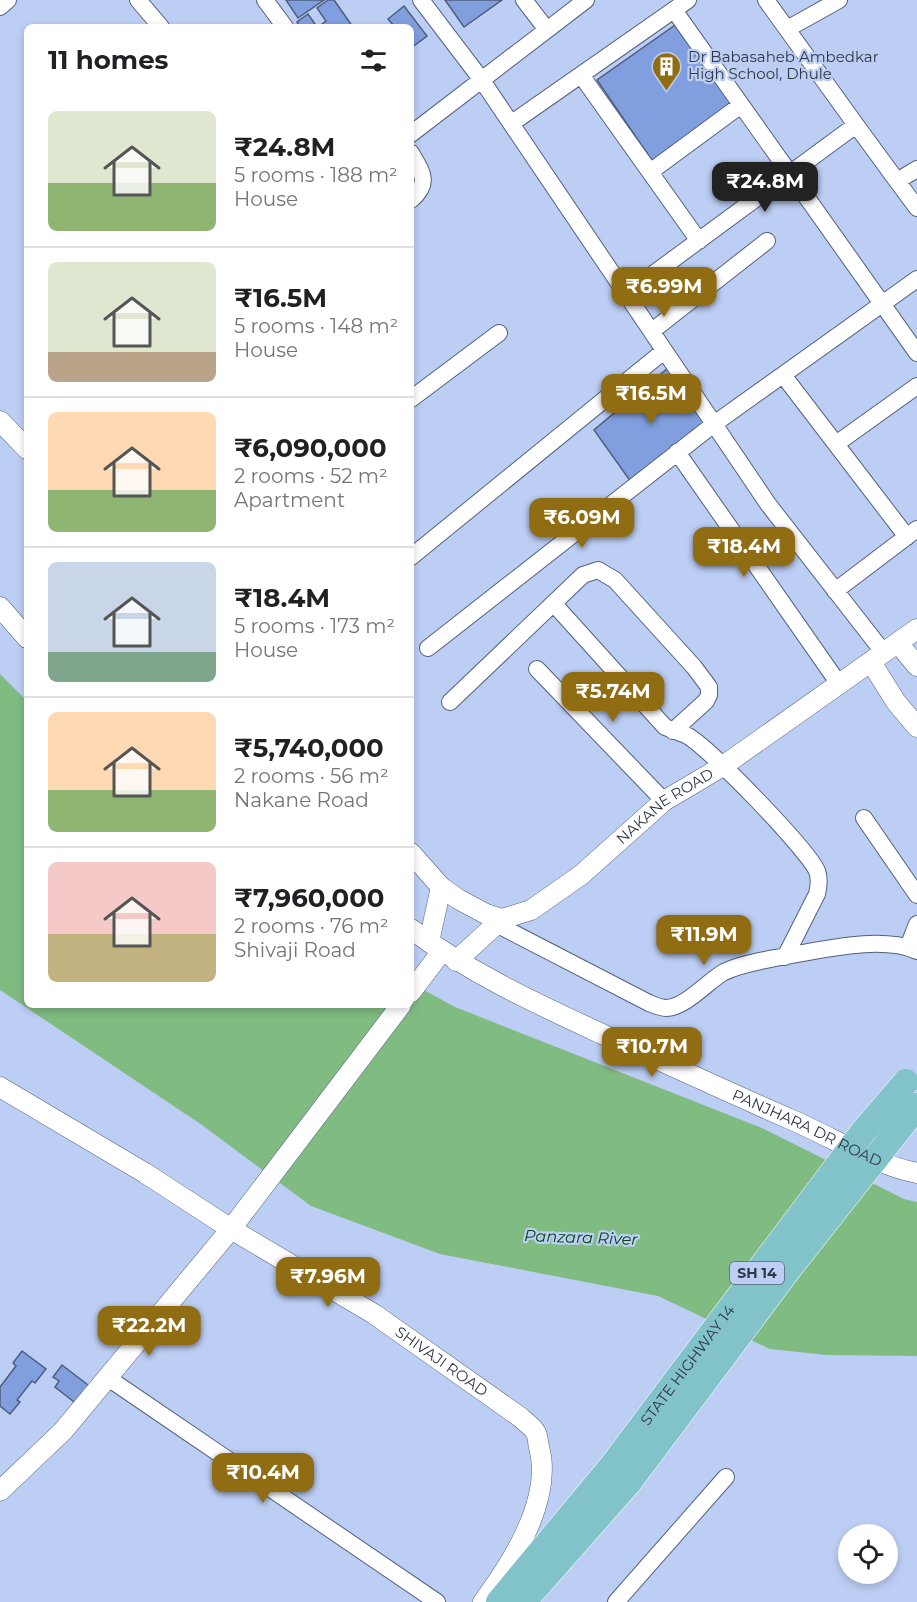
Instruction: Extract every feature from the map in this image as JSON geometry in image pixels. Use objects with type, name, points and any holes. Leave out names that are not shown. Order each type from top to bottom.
[{"type":"main road","name":"STATE HIGHWAY 14","points":[[499,1602],[621,1474],[863,1132],[911,1075]]},
{"type":"main road","name":"STATE HIGHWAY 14","points":[[523,1602],[621,1474],[790,1267],[917,1106]]},
{"type":"street","points":[[0,7],[9,0]]},
{"type":"street","points":[[138,0],[158,24]]},
{"type":"street","points":[[265,0],[283,24]]},
{"type":"street","points":[[422,0],[482,79],[768,504],[884,653],[896,702],[917,727]]},
{"type":"street","points":[[524,0],[547,30]]},
{"type":"street","points":[[414,132],[586,0]]},
{"type":"street","points":[[512,123],[688,0]]},
{"type":"street","points":[[766,0],[917,208]]},
{"type":"street","points":[[788,29],[840,0]]},
{"type":"street","points":[[674,10],[917,353]]},
{"type":"street","points":[[581,75],[699,240]]},
{"type":"street","points":[[650,172],[741,105]]},
{"type":"street","points":[[626,294],[856,125]]},
{"type":"street","points":[[414,158],[423,173],[423,183],[414,197]]},
{"type":"street","points":[[897,181],[917,169]]},
{"type":"street","points":[[652,331],[766,241]]},
{"type":"street","points":[[428,648],[714,424],[917,279]]},
{"type":"street","points":[[414,397],[499,333]]},
{"type":"street","points":[[414,555],[664,351]]},
{"type":"street","points":[[783,375],[836,444],[912,533],[836,591]]},
{"type":"street","points":[[836,444],[917,386]]},
{"type":"street","points":[[0,421],[24,446]]},
{"type":"street","points":[[677,452],[839,684]]},
{"type":"street","points":[[450,702],[584,575],[598,570],[615,580],[694,667],[708,687],[709,694],[706,701],[673,731]]},
{"type":"street","points":[[554,603],[665,727],[687,735],[723,766],[784,829],[818,872],[820,884],[817,894],[785,957]]},
{"type":"street","points":[[0,608],[24,635]]},
{"type":"street","name":"NAKANE ROAD","points":[[499,921],[531,910],[553,896],[581,875],[664,801],[723,766],[917,630]]},
{"type":"street","points":[[884,653],[917,666]]},
{"type":"street","points":[[537,669],[664,801]]},
{"type":"street","points":[[864,818],[917,896]]},
{"type":"street","points":[[414,856],[441,887],[458,899],[649,1004],[666,1008],[675,1006],[688,998],[724,972],[753,962],[841,946],[872,945],[913,949],[917,924]]},
{"type":"street","points":[[441,887],[442,951]]},
{"type":"street","points":[[414,988],[442,951],[499,921]]},
{"type":"street","name":"PANJHARA DR ROAD","points":[[414,931],[442,951],[530,1001],[711,1085],[827,1135],[895,1169],[917,1173]]},
{"type":"street","points":[[0,1491],[63,1431],[108,1378],[231,1229],[399,1008]]},
{"type":"street","name":"SHIVAJI ROAD","points":[[0,1087],[374,1314],[520,1417],[536,1433],[542,1458],[540,1496],[520,1544],[500,1580],[483,1602]]},
{"type":"street","points":[[108,1378],[437,1602]]},
{"type":"street","points":[[615,1602],[726,1477]]},
{"type":"water","points":[[0,674],[24,698],[24,1006],[0,990]]},
{"type":"water","name":"Panzara River","points":[[414,985],[455,1007],[762,1128],[904,1199],[917,1202],[917,1356],[826,1355],[770,1349],[658,1296],[440,1254],[311,1206],[202,1125],[27,1008],[414,1008]]},
{"type":"building","points":[[286,0],[324,0],[298,18]]},
{"type":"building","points":[[328,0],[334,0],[351,24],[322,24],[326,21],[317,8]]},
{"type":"building","points":[[445,0],[502,0],[464,27]]},
{"type":"building","points":[[404,6],[427,36],[414,46],[414,24],[392,24],[388,19]]},
{"type":"building","points":[[308,14],[315,24],[298,24],[297,22]]},
{"type":"building","name":"Dr Babasaheb Ambedkar High School, Dhule","points":[[678,23],[737,104],[655,165],[597,80]]},
{"type":"building","points":[[669,367],[708,422],[631,482],[594,430]]},
{"type":"building","points":[[22,1351],[46,1369],[35,1383],[32,1381],[17,1400],[20,1402],[10,1414],[0,1406],[0,1387],[16,1366],[13,1363]]},
{"type":"building","points":[[62,1365],[92,1388],[78,1405],[55,1387],[59,1381],[53,1377]]},
{"type":"place","name":"Dr Babasaheb Ambedkar High School, Dhule","points":[[667,92]]}]
